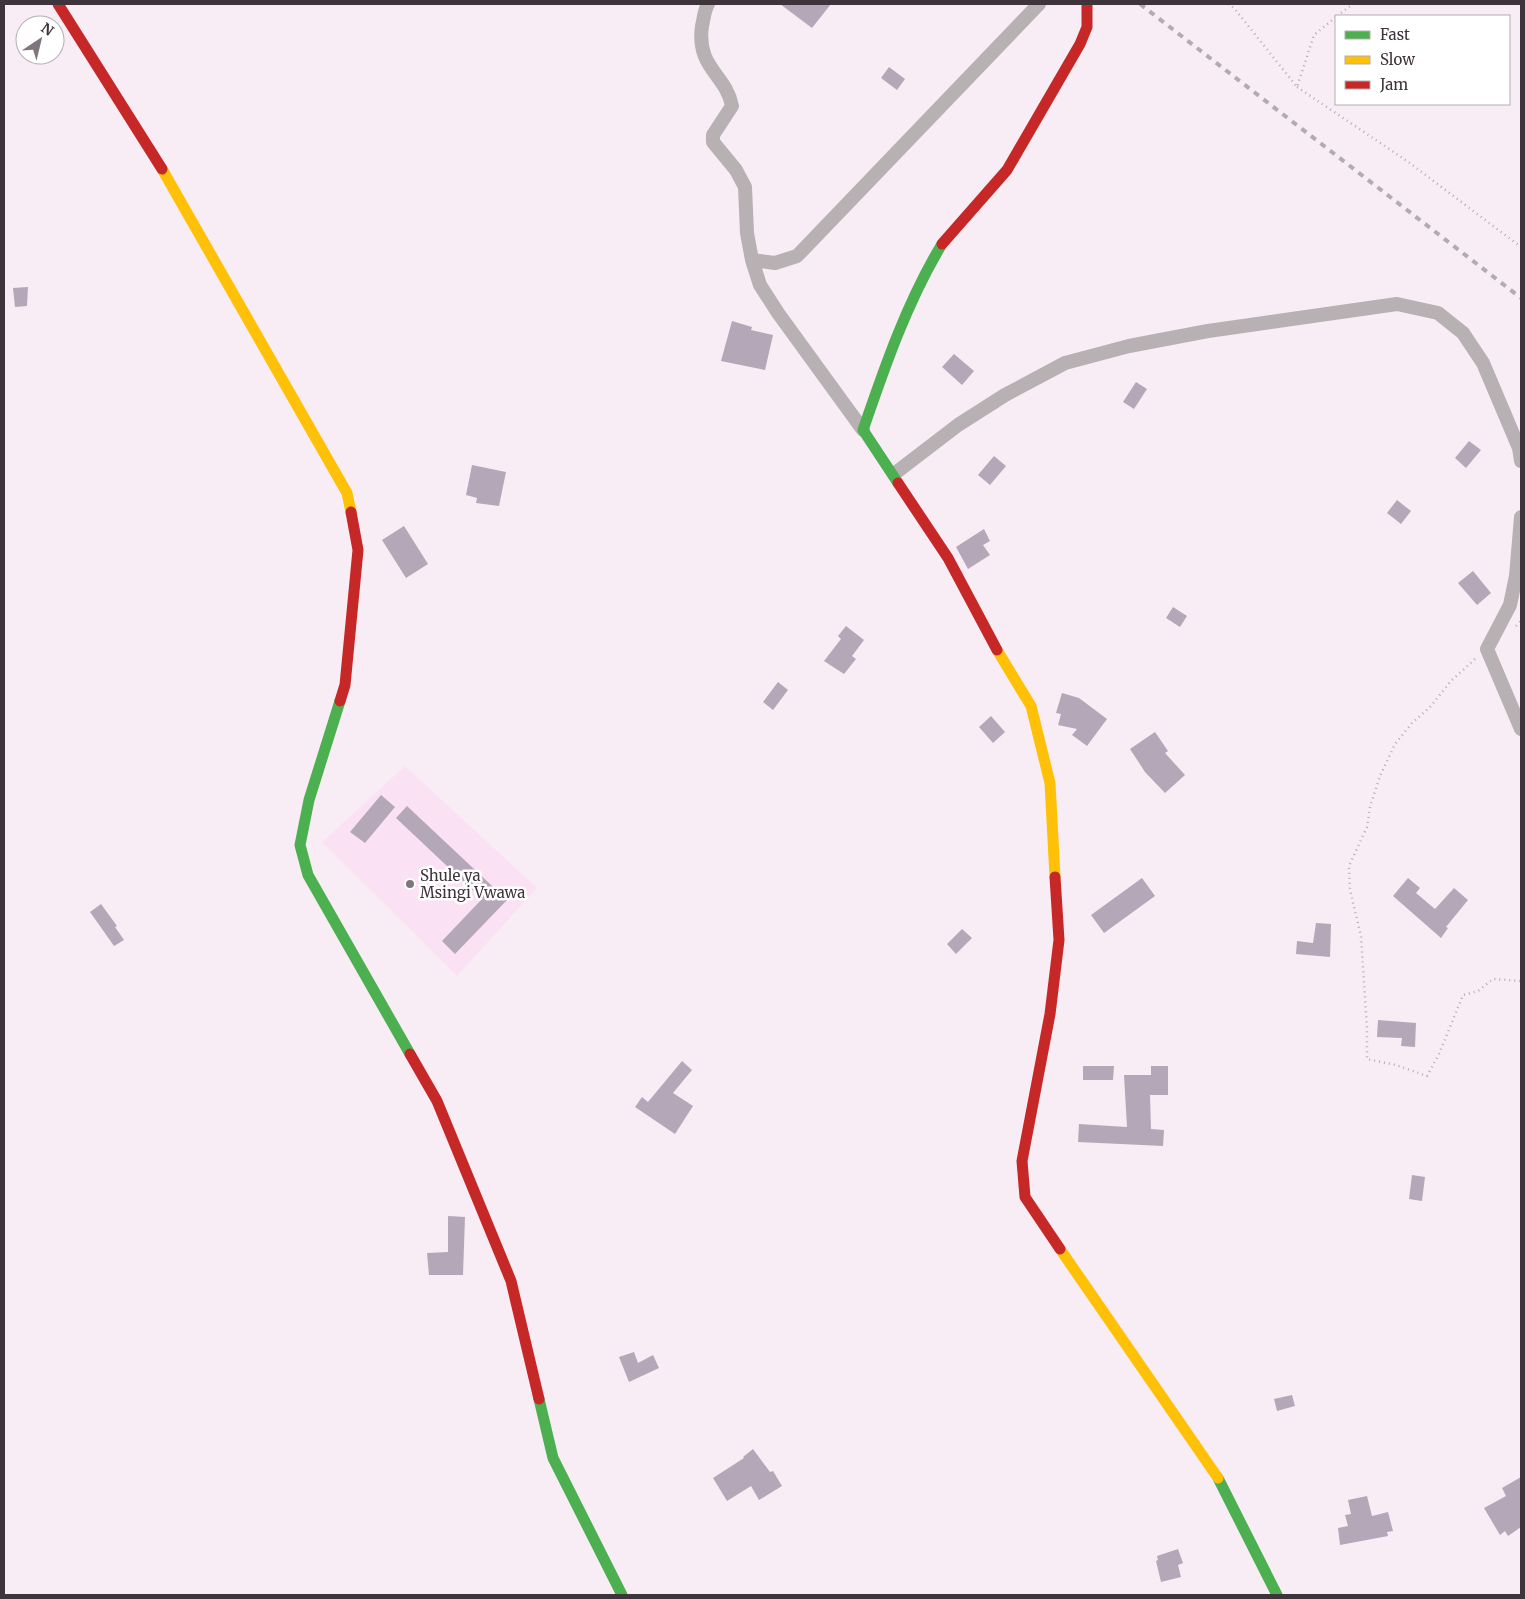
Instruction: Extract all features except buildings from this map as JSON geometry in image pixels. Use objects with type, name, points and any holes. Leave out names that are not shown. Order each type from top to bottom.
[{"type":"street","points":[[58,4],[175,189],[347,493],[358,550],[346,685],[309,800],[300,845],[308,876],[437,1100],[511,1281],[553,1458],[622,1595]]},
{"type":"street","points":[[708,4],[705,9],[701,38],[706,61],[731,97],[732,106],[713,135],[713,142],[736,170],[745,187],[747,233],[752,260],[760,285],[778,314],[894,474],[948,558],[1004,663],[1031,706],[1050,783],[1059,940],[1050,1014],[1022,1161],[1025,1197],[1223,1486],[1277,1595]]},
{"type":"street","points":[[752,260],[775,263],[797,256],[1039,4]]},
{"type":"street","points":[[863,430],[890,350],[926,270],[946,237],[1007,170],[1080,44],[1087,27],[1087,4]]},
{"type":"street","points":[[894,474],[958,425],[1005,395],[1064,363],[1129,346],[1208,331],[1397,304],[1438,313],[1463,333],[1483,363],[1519,448],[1521,461]]},
{"type":"street","points":[[1521,517],[1516,576],[1510,605],[1487,649],[1521,729]]},
{"type":"path","points":[[1228,4],[1234,8],[1297,87],[1407,161],[1521,247]]},
{"type":"path","points":[[1339,15],[1353,4]]},
{"type":"path","points":[[1297,87],[1314,35],[1335,19]]},
{"type":"path","points":[[1487,649],[1451,681],[1395,744],[1380,776],[1370,808],[1367,827],[1349,866],[1350,890],[1361,936],[1368,1029],[1367,1059],[1396,1065],[1427,1076],[1439,1054],[1463,995],[1478,991],[1493,979],[1521,981]]},
{"type":"shaded area","points":[[405,766],[537,888],[457,976],[322,842]]},
{"type":"railway","points":[[1140,4],[1521,298]]},
{"type":"traffic: fast","points":[[898,483],[863,430],[888,358],[907,311],[942,244]]},
{"type":"traffic: fast","points":[[340,701],[309,800],[300,845],[308,875],[410,1054]]},
{"type":"traffic: fast","points":[[539,1399],[553,1458],[622,1595]]},
{"type":"traffic: fast","points":[[1218,1478],[1277,1595]]},
{"type":"traffic: slow","points":[[162,169],[347,493],[351,512]]},
{"type":"traffic: slow","points":[[997,650],[1031,706],[1050,783],[1055,877]]},
{"type":"traffic: slow","points":[[1060,1249],[1218,1478]]},
{"type":"traffic: jam","points":[[58,4],[162,169]]},
{"type":"traffic: jam","points":[[942,244],[1007,170],[1080,44],[1087,27],[1087,4]]},
{"type":"traffic: jam","points":[[898,483],[948,558],[997,650]]},
{"type":"traffic: jam","points":[[340,701],[345,685],[358,550],[351,512]]},
{"type":"traffic: jam","points":[[1055,877],[1059,940],[1050,1014],[1022,1161],[1025,1197],[1060,1249]]},
{"type":"traffic: jam","points":[[410,1054],[437,1101],[511,1281],[539,1399]]},
{"type":"place","name":"Shule ya Msingi Vwawa","points":[[410,884]]}]
